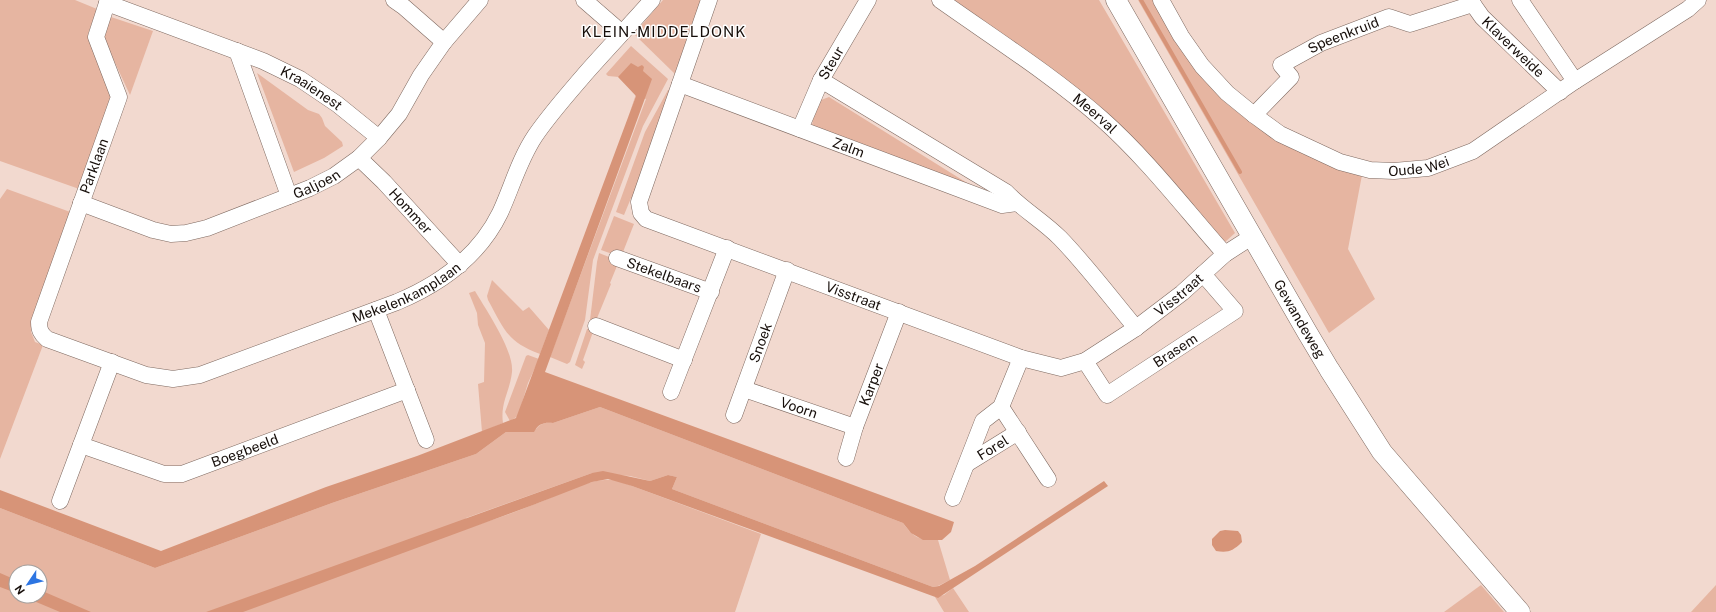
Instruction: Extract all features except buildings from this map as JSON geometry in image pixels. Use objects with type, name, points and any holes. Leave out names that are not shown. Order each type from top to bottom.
[{"type":"street","points":[[394,0],[444,42]]},
{"type":"street","name":"Galjoen","points":[[81,202],[153,230],[171,234],[186,233],[207,228],[289,196],[334,176],[359,158],[379,138],[399,114],[421,75],[444,42],[480,0]]},
{"type":"street","points":[[584,0],[622,33]]},
{"type":"street","name":"Mekelenkamplaan","points":[[40,332],[47,339],[146,375],[173,379],[200,375],[417,294],[438,282],[460,265],[488,235],[500,212],[523,154],[536,135],[556,107],[652,0]]},
{"type":"street","name":"Visstraat","points":[[709,0],[639,202],[641,213],[646,219],[1021,358],[1061,368],[1085,361],[1136,328],[1182,293],[1225,254],[1253,236]]},
{"type":"street","name":"Steur","points":[[800,129],[821,80],[868,0]]},
{"type":"street","name":"Meerval","points":[[940,0],[1045,74],[1102,119],[1148,164],[1225,254]]},
{"type":"street","name":"Gewandeweg","points":[[1116,0],[1329,369],[1382,452],[1520,612]]},
{"type":"street","name":"Oude Wei","points":[[1161,0],[1181,36],[1202,66],[1227,93],[1254,115],[1280,134],[1340,162],[1370,170],[1394,171],[1428,168],[1473,151],[1575,81],[1698,0]]},
{"type":"street","name":"Klaverweide","points":[[1520,0],[1575,81]]},
{"type":"street","name":"Kraaienest","points":[[107,2],[237,50],[300,79],[337,104],[379,138]]},
{"type":"street","name":"Parklaan","points":[[40,332],[39,322],[119,97],[96,37],[107,2]]},
{"type":"street","name":"Speenkruid","points":[[1254,115],[1291,77],[1281,65],[1320,43],[1389,17],[1410,24],[1472,2]]},
{"type":"street","name":"Klaverweide","points":[[1472,2],[1482,17],[1560,92]]},
{"type":"street","points":[[237,50],[289,196]]},
{"type":"street","points":[[821,80],[1006,192],[1016,203],[1040,219],[1060,239],[1136,328]]},
{"type":"street","name":"Zalm","points":[[680,84],[1002,205],[1016,203]]},
{"type":"street","name":"Hommer","points":[[359,158],[384,182],[460,265]]},
{"type":"street","name":"Stekelbaars","points":[[671,392],[727,248]]},
{"type":"street","name":"Stekelbaars","points":[[617,258],[711,292]]},
{"type":"street","name":"Snoek","points":[[734,415],[787,270]]},
{"type":"street","name":"Brasem","points":[[1085,361],[1107,395],[1235,311],[1203,274]]},
{"type":"street","points":[[376,310],[426,440]]},
{"type":"street","name":"Karper","points":[[846,458],[855,427],[899,312]]},
{"type":"street","points":[[596,326],[684,360]]},
{"type":"street","name":"Forel","points":[[953,498],[968,463],[983,421],[1001,407],[1021,358]]},
{"type":"street","points":[[60,501],[112,362]]},
{"type":"street","name":"Voorn","points":[[744,389],[855,427]]},
{"type":"street","name":"Boegbeeld","points":[[81,445],[164,474],[182,474],[407,390]]},
{"type":"street","name":"Forel","points":[[1001,407],[1048,479]]},
{"type":"street","name":"Forel","points":[[968,463],[1018,432]]},
{"type":"shaded area","points":[[0,0],[75,0],[97,9],[88,34],[115,94],[82,190],[0,161]]},
{"type":"shaded area","points":[[663,0],[703,0],[675,74],[634,34]]},
{"type":"shaded area","points":[[953,0],[1099,0],[1235,233],[1224,243],[1152,160]]},
{"type":"shaded area","points":[[1138,0],[1154,0],[1226,103],[1251,123],[1277,140],[1362,175],[1348,249],[1375,299],[1329,333]]},
{"type":"shaded area","points":[[108,16],[153,31],[130,95],[103,37]]},
{"type":"shaded area","points":[[631,46],[668,79],[643,126],[593,260],[585,320],[570,362],[567,364],[550,357],[646,99],[636,96],[628,118],[641,79],[608,76],[606,74]]},
{"type":"shaded area","points":[[631,63],[638,67],[642,65],[644,67],[643,71],[652,79],[545,372],[954,522],[951,532],[942,540],[923,540],[911,533],[903,523],[600,407],[553,423],[542,424],[537,427],[534,432],[506,432],[476,454],[332,503],[155,568],[0,508],[0,490],[161,551],[326,487],[417,456],[516,418],[636,96],[618,77]]},
{"type":"shaded area","points":[[257,73],[308,110],[319,114],[325,126],[342,142],[343,146],[324,158],[294,172]]},
{"type":"shaded area","points":[[674,87],[633,198],[631,198],[624,215],[616,212],[645,132],[668,90]]},
{"type":"shaded area","points":[[829,97],[988,196],[812,127],[813,118],[821,100]]},
{"type":"shaded area","points":[[7,189],[73,213],[33,318],[31,332],[35,342],[43,345],[0,459],[0,199]]},
{"type":"shaded area","points":[[614,216],[634,224],[621,257],[601,250]]},
{"type":"shaded area","points":[[599,253],[619,261],[595,323],[590,320]]},
{"type":"shaded area","points":[[492,280],[523,311],[529,307],[549,330],[540,354],[520,345],[503,327],[487,296]]},
{"type":"shaded area","points":[[475,291],[504,342],[509,353],[512,372],[504,403],[502,416],[503,423],[482,432],[478,384],[484,382],[485,343],[478,325],[477,313],[469,293]]},
{"type":"shaded area","points":[[587,329],[594,329],[583,360],[585,362],[582,369],[575,365]]},
{"type":"shaded area","points":[[528,355],[539,359],[528,383],[518,416],[510,421],[505,412],[526,356]]},
{"type":"shaded area","points":[[600,407],[903,523],[910,532],[921,539],[938,540],[950,580],[933,587],[672,489],[677,477],[668,475],[650,481],[630,476],[592,473],[466,518],[462,530],[517,511],[585,484],[595,481],[616,480],[761,534],[735,612],[0,612],[0,508],[155,568],[332,503],[476,454],[506,432],[536,429],[544,423],[553,423]]},
{"type":"shaded area","points":[[603,471],[650,481],[668,475],[677,477],[672,489],[933,587],[939,586],[975,566],[1104,481],[1108,486],[938,598],[632,486],[608,479],[592,482],[243,612],[206,612],[592,473]]},
{"type":"shaded area","points":[[1220,531],[1238,531],[1241,535],[1242,542],[1230,551],[1216,551],[1212,545],[1212,539]]},
{"type":"shaded area","points":[[0,573],[8,576],[8,590],[0,587]]},
{"type":"shaded area","points":[[1481,585],[1504,612],[1444,612]]},
{"type":"shaded area","points":[[1716,585],[1716,612],[1691,612]]},
{"type":"shaded area","points":[[953,588],[969,612],[944,612],[935,597],[944,595]]},
{"type":"shaded area","points":[[48,593],[91,612],[60,612],[41,604],[48,604]]},
{"type":"waterway","points":[[1141,0],[1240,172]]},
{"type":"district","name":"KLEIN-MIDDELDONK","points":[[664,31]]}]
